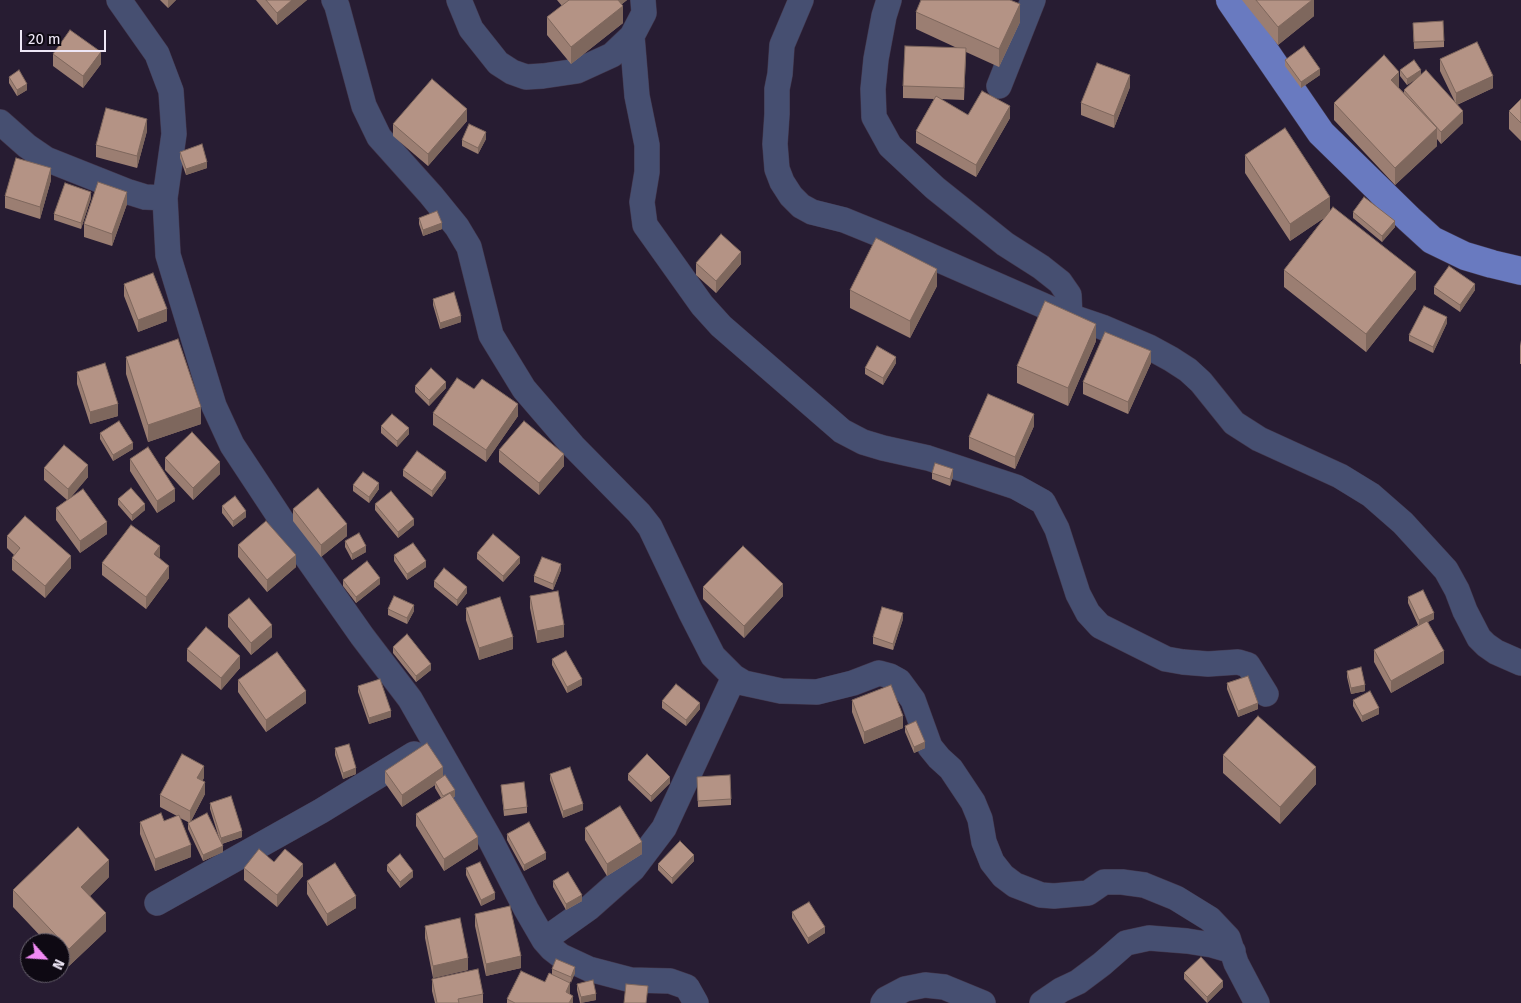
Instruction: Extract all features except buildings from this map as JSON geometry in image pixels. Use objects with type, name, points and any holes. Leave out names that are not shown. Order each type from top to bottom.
[{"type":"main road","points":[[1230,0],[1322,132],[1409,219],[1432,240],[1464,256],[1521,271]]},
{"type":"street","points":[[119,0],[157,54],[171,91],[174,134],[166,198],[168,255],[214,406],[232,445],[296,542],[362,636],[410,699],[491,841],[526,910],[544,940],[562,956],[588,969],[631,980],[670,981],[687,988],[696,1003]]},
{"type":"street","points":[[334,0],[364,106],[379,137],[431,195],[457,227],[469,247],[491,335],[524,389],[573,446],[650,526],[713,656],[734,677],[744,683],[781,691],[818,692],[880,674],[890,676],[899,681],[910,696],[930,747],[951,769],[973,802],[980,819],[984,842],[992,862],[1003,876],[1015,885],[1029,892],[1041,895],[1054,896],[1088,893],[1104,882],[1122,882],[1144,885],[1176,898],[1210,919],[1228,938],[1236,963],[1258,1003]]},
{"type":"street","points":[[459,0],[471,29],[498,63],[512,72],[526,77],[577,71],[612,55],[632,36],[644,13],[643,0]]},
{"type":"street","points":[[801,0],[782,45],[777,89],[775,144],[777,169],[782,182],[791,196],[801,206],[812,212],[844,220],[903,244],[1040,304],[1102,327],[1171,359],[1188,370],[1205,385],[1234,423],[1258,439],[1340,476],[1371,495],[1403,524],[1446,570],[1479,638],[1496,652],[1521,663]]},
{"type":"street","points":[[889,0],[876,59],[873,89],[874,117],[890,146],[935,188],[1005,244],[1041,267],[1060,282],[1069,295],[1070,316]]},
{"type":"street","points":[[999,86],[1033,0]]},
{"type":"street","points":[[632,36],[637,96],[647,145],[647,172],[642,202],[644,225],[702,305],[721,326],[842,431],[870,444],[913,456],[928,458],[1016,487],[1043,502],[1057,529],[1078,594],[1088,613],[1100,626],[1166,659],[1208,664],[1238,662],[1248,665],[1266,694]]},
{"type":"street","points":[[0,122],[46,160],[129,192],[145,197],[166,198]]},
{"type":"street","points":[[544,940],[590,908],[633,869],[664,828],[734,677]]},
{"type":"street","points":[[157,903],[321,811],[435,741]]},
{"type":"street","points":[[1042,1003],[1061,990],[1078,982],[1126,943],[1149,938],[1188,941],[1233,951]]},
{"type":"street","points":[[883,1003],[886,999],[905,989],[925,985],[944,987],[983,1003]]}]
